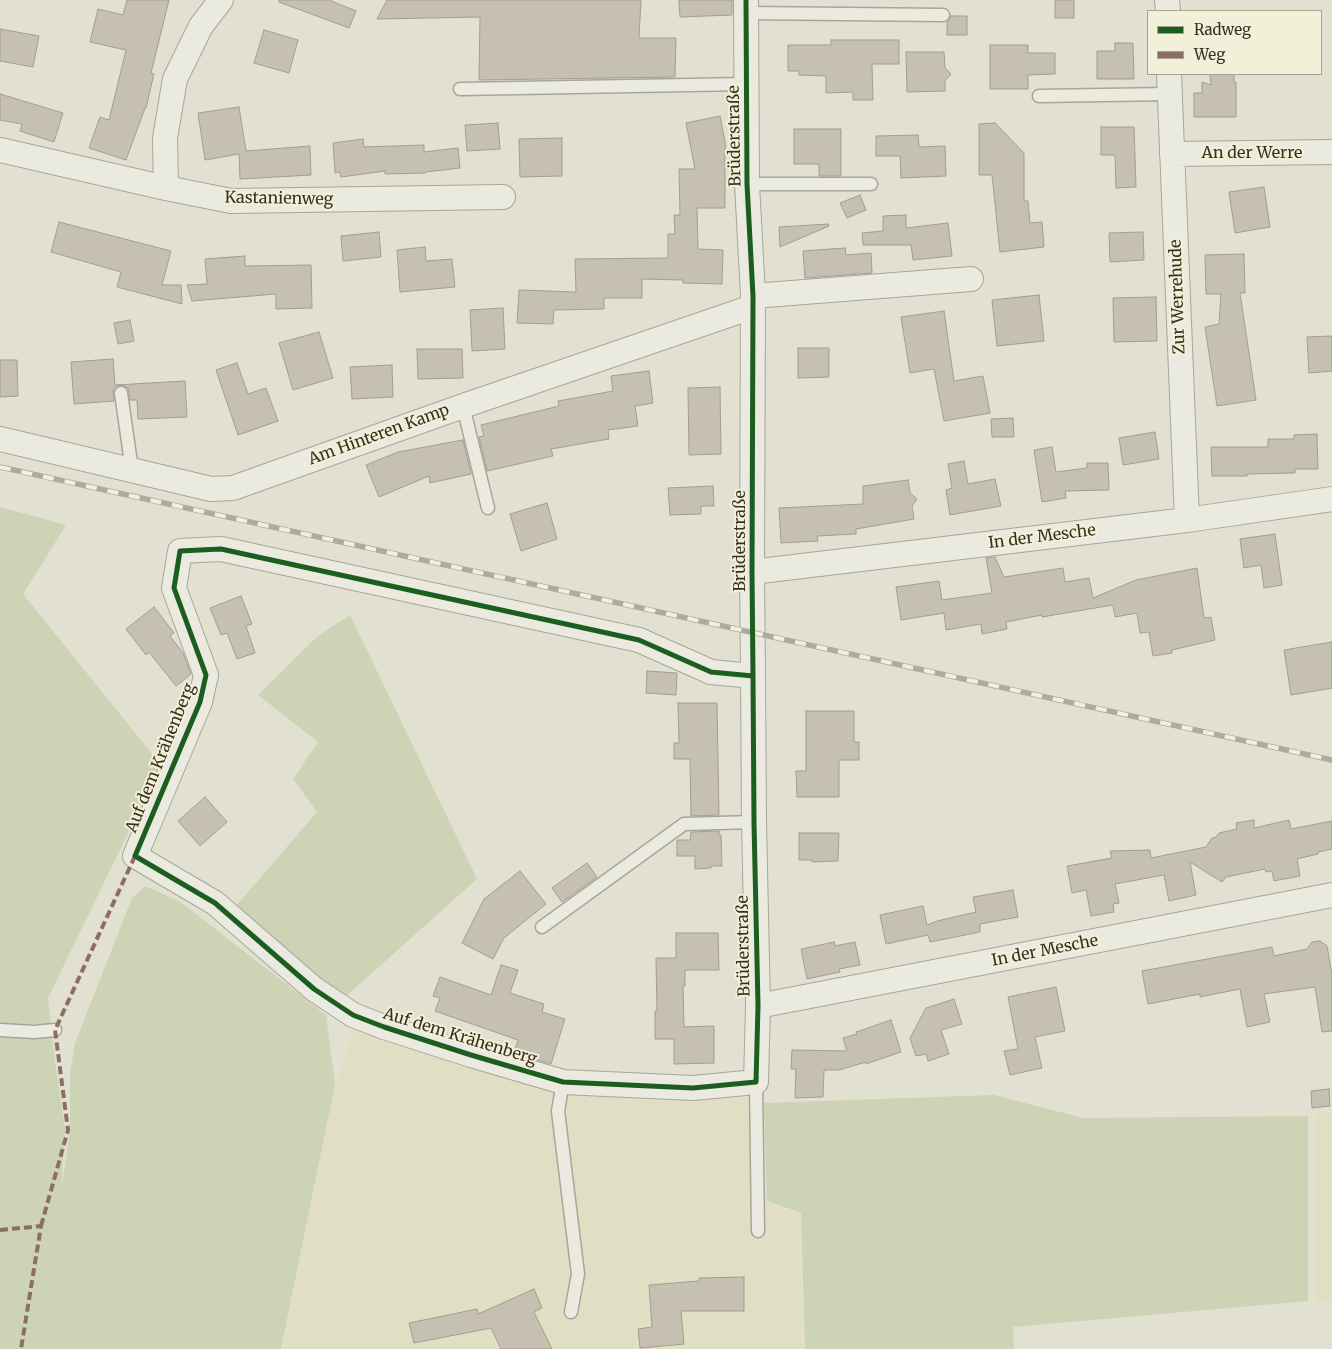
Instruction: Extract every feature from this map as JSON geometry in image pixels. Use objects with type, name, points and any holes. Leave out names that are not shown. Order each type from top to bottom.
[{"type":"street","points":[[166,188],[165,138],[175,79],[201,26],[221,0]]},
{"type":"street","name":"Brüderstraße","points":[[746,6],[747,184],[753,302],[752,572],[758,1006],[756,1082]]},
{"type":"street","name":"Zur Werrehude","points":[[1169,84],[1187,520]]},
{"type":"street","name":"Kastanienweg","points":[[0,150],[231,202],[504,197]]},
{"type":"street","name":"An der Werre","points":[[1172,154],[1332,152]]},
{"type":"street","points":[[753,302],[971,279]]},
{"type":"street","name":"Am Hinteren Kamp","points":[[0,439],[211,489],[233,488],[753,302]]},
{"type":"street","name":"In der Mesche","points":[[752,572],[1187,520],[1332,499]]},
{"type":"street","name":"Auf dem Krähenberg","points":[[753,676],[711,672],[638,640],[328,572],[221,549],[180,551],[174,588],[206,675],[200,702],[135,856],[216,903],[314,989],[353,1015],[471,1055],[563,1082],[693,1088],[756,1082]]},
{"type":"street","name":"In der Mesche","points":[[758,1006],[1332,895]]},
{"type":"lane","points":[[746,6],[943,15]]},
{"type":"lane","points":[[460,89],[746,84]]},
{"type":"lane","points":[[1039,96],[1169,84]]},
{"type":"lane","points":[[747,184],[871,184]]},
{"type":"lane","points":[[121,394],[132,470]]},
{"type":"lane","points":[[462,406],[488,508]]},
{"type":"lane","points":[[542,927],[684,824],[754,822]]},
{"type":"lane","points":[[0,1030],[34,1032],[55,1030]]},
{"type":"lane","points":[[563,1082],[558,1110],[578,1274],[571,1312]]},
{"type":"lane","points":[[756,1082],[758,1231]]},
{"type":"green space","points":[[0,507],[66,525],[23,594],[161,765],[48,998],[65,1128],[61,1192],[70,1130],[70,1075],[75,1043],[132,898],[145,886],[179,901],[326,1015],[335,1084],[281,1349],[0,1349]]},
{"type":"green space","points":[[350,615],[477,879],[344,998],[236,906],[317,812],[293,779],[318,742],[258,695],[318,636]]},
{"type":"green space","points":[[356,1025],[575,1097],[746,1095],[762,1102],[766,1202],[800,1214],[802,1349],[282,1349],[335,1084]]},
{"type":"green space","points":[[994,1095],[1083,1118],[1308,1116],[1308,1301],[1013,1327],[1014,1349],[805,1349],[801,1213],[767,1201],[764,1103]]},
{"type":"green space","points":[[1332,1113],[1332,1301],[1316,1302],[1316,1115]]},
{"type":"building","points":[[127,0],[169,0],[151,73],[154,74],[146,108],[126,160],[89,148],[100,117],[109,120],[126,50],[90,42],[98,9],[123,15]]},
{"type":"building","points":[[279,0],[329,0],[356,11],[349,28],[279,2]]},
{"type":"building","points":[[387,0],[641,0],[639,38],[676,38],[675,77],[479,80],[480,17],[377,19]]},
{"type":"building","points":[[679,0],[732,0],[732,15],[680,17]]},
{"type":"building","points":[[1055,0],[1074,0],[1074,18],[1055,18]]},
{"type":"building","points":[[951,16],[967,16],[967,35],[947,35],[947,22]]},
{"type":"building","points":[[0,29],[39,36],[33,67],[0,61]]},
{"type":"building","points":[[264,30],[298,40],[289,73],[254,63]]},
{"type":"building","points":[[831,40],[899,40],[899,64],[872,64],[873,100],[853,100],[853,92],[826,93],[826,76],[799,75],[799,71],[788,71],[788,45],[831,45]]},
{"type":"building","points":[[1115,43],[1133,43],[1134,79],[1097,79],[1097,51],[1115,51]]},
{"type":"building","points":[[990,45],[1028,45],[1028,53],[1055,53],[1055,74],[1028,75],[1028,89],[990,89]]},
{"type":"building","points":[[906,52],[944,52],[945,68],[951,74],[945,81],[945,91],[907,92]]},
{"type":"building","points":[[1210,75],[1234,75],[1234,82],[1236,82],[1236,117],[1194,117],[1194,93],[1202,93],[1202,82],[1211,85]]},
{"type":"building","points":[[0,94],[63,113],[54,142],[20,131],[22,124],[0,120]]},
{"type":"building","points":[[239,107],[246,151],[310,146],[311,175],[240,179],[239,154],[205,160],[198,113]]},
{"type":"building","points":[[720,116],[726,147],[725,208],[697,208],[698,249],[723,250],[722,284],[683,283],[683,280],[642,279],[642,298],[604,298],[604,309],[554,310],[553,324],[517,323],[519,290],[576,292],[575,259],[668,258],[668,234],[675,234],[674,215],[680,215],[679,169],[695,169],[686,123]]},
{"type":"building","points":[[498,123],[500,149],[467,151],[465,125]]},
{"type":"building","points":[[995,123],[1024,153],[1024,201],[1028,201],[1030,223],[1042,222],[1044,247],[1000,252],[992,175],[979,175],[979,124]]},
{"type":"building","points":[[1101,127],[1134,127],[1136,187],[1116,188],[1115,155],[1101,155]]},
{"type":"building","points":[[794,129],[841,129],[841,176],[819,176],[819,164],[794,164]]},
{"type":"building","points":[[918,135],[919,147],[945,146],[946,176],[901,178],[900,156],[876,156],[876,136]]},
{"type":"building","points":[[562,138],[562,176],[520,177],[519,139]]},
{"type":"building","points":[[363,139],[364,147],[424,145],[424,152],[458,148],[460,168],[425,173],[385,174],[385,171],[341,177],[340,172],[335,173],[333,143]]},
{"type":"building","points":[[1264,187],[1270,227],[1235,233],[1229,192]]},
{"type":"building","points":[[860,195],[866,210],[847,218],[840,203]]},
{"type":"building","points":[[906,215],[906,228],[948,223],[952,256],[913,260],[911,245],[863,245],[862,233],[883,231],[883,216]]},
{"type":"building","points":[[59,222],[171,251],[162,285],[181,285],[182,304],[117,287],[121,272],[51,252]]},
{"type":"building","points":[[828,224],[829,226],[780,247],[779,227]]},
{"type":"building","points":[[379,232],[381,257],[343,261],[341,236]]},
{"type":"building","points":[[1143,232],[1144,260],[1110,262],[1109,233]]},
{"type":"building","points":[[425,247],[426,261],[452,259],[455,287],[400,292],[397,250]]},
{"type":"building","points":[[845,248],[846,255],[871,253],[872,273],[805,278],[803,251]]},
{"type":"building","points":[[1244,254],[1245,293],[1240,293],[1256,400],[1217,406],[1205,327],[1219,324],[1221,294],[1206,294],[1205,255]]},
{"type":"building","points":[[245,256],[245,266],[311,265],[312,308],[276,309],[276,294],[192,301],[187,285],[207,284],[205,259]]},
{"type":"building","points":[[1039,295],[1044,341],[997,346],[992,300]]},
{"type":"building","points":[[1156,297],[1157,341],[1114,342],[1113,298]]},
{"type":"building","points":[[503,308],[505,349],[472,351],[470,310]]},
{"type":"building","points":[[944,311],[954,381],[983,376],[990,413],[944,421],[934,369],[910,373],[901,317]]},
{"type":"building","points":[[130,320],[134,341],[118,344],[114,323]]},
{"type":"building","points":[[319,332],[333,378],[293,390],[279,343]]},
{"type":"building","points":[[1332,336],[1332,371],[1309,373],[1307,337]]},
{"type":"building","points":[[798,348],[829,348],[829,377],[798,378]]},
{"type":"building","points":[[417,349],[462,349],[463,378],[418,379]]},
{"type":"building","points":[[113,359],[115,385],[185,381],[187,417],[138,419],[137,400],[130,400],[128,388],[120,385],[116,386],[113,390],[114,401],[74,404],[71,362]]},
{"type":"building","points":[[0,360],[17,360],[18,396],[0,397]]},
{"type":"building","points":[[237,363],[248,394],[266,388],[278,421],[238,435],[216,370]]},
{"type":"building","points":[[392,365],[393,397],[352,399],[350,367]]},
{"type":"building","points":[[649,371],[653,403],[635,406],[638,426],[608,430],[609,439],[551,449],[553,456],[487,471],[479,437],[484,436],[481,425],[559,406],[558,401],[613,391],[611,376]]},
{"type":"building","points":[[720,387],[721,454],[689,455],[688,388]]},
{"type":"building","points":[[1013,418],[1014,437],[992,437],[991,419]]},
{"type":"building","points":[[1155,432],[1159,459],[1123,465],[1119,438]]},
{"type":"building","points":[[1317,434],[1318,469],[1295,469],[1295,473],[1212,476],[1211,447],[1268,447],[1268,439],[1294,439],[1294,435]]},
{"type":"building","points":[[463,440],[471,474],[430,483],[429,476],[379,497],[366,465],[398,452]]},
{"type":"building","points":[[1052,447],[1056,472],[1087,468],[1087,463],[1108,463],[1109,490],[1065,491],[1066,498],[1042,502],[1034,450]]},
{"type":"building","points":[[964,461],[968,484],[995,479],[1001,506],[950,515],[946,490],[952,488],[948,464]]},
{"type":"building","points":[[908,480],[910,493],[917,499],[912,506],[914,519],[856,529],[856,534],[817,536],[818,541],[781,543],[779,508],[863,504],[863,486]]},
{"type":"building","points":[[713,486],[714,506],[701,506],[701,514],[670,515],[668,488]]},
{"type":"building","points":[[547,503],[557,539],[521,551],[510,514]]},
{"type":"building","points":[[1275,534],[1282,585],[1264,588],[1261,565],[1244,568],[1240,539]]},
{"type":"building","points":[[995,557],[1004,577],[1063,568],[1065,582],[1089,578],[1093,598],[1136,580],[1197,568],[1204,618],[1211,617],[1215,640],[1172,650],[1172,653],[1153,656],[1149,632],[1140,633],[1137,613],[1115,617],[1113,605],[1006,622],[1007,629],[982,634],[981,624],[946,630],[944,613],[901,620],[896,587],[939,581],[942,600],[992,593],[986,558]]},
{"type":"building","points":[[241,596],[252,624],[246,626],[255,653],[237,659],[227,633],[221,635],[210,608]]},
{"type":"building","points":[[154,607],[174,633],[170,636],[183,653],[191,674],[176,686],[149,652],[146,655],[126,629]]},
{"type":"building","points":[[1332,642],[1332,688],[1291,695],[1284,650]]},
{"type":"building","points":[[647,671],[677,673],[676,695],[646,693]]},
{"type":"building","points":[[678,703],[717,703],[719,815],[691,816],[690,759],[674,759],[674,743],[679,743]]},
{"type":"building","points":[[806,711],[854,711],[854,742],[859,742],[859,760],[839,760],[839,797],[797,797],[796,771],[806,771]]},
{"type":"building","points":[[205,797],[227,822],[200,846],[178,821]]},
{"type":"building","points":[[1254,820],[1254,828],[1289,820],[1291,829],[1332,821],[1332,849],[1297,859],[1300,876],[1274,881],[1272,871],[1266,872],[1265,869],[1226,877],[1222,882],[1190,862],[1196,895],[1169,901],[1164,875],[1115,884],[1119,903],[1113,904],[1114,912],[1091,916],[1086,890],[1072,893],[1067,866],[1112,858],[1110,851],[1150,850],[1151,858],[1206,847],[1212,838],[1216,837],[1219,833],[1237,829],[1236,823]]},
{"type":"building","points":[[719,831],[719,835],[721,835],[722,866],[695,869],[695,856],[677,856],[677,840],[690,840],[691,832]]},
{"type":"building","points":[[799,833],[839,833],[838,861],[812,862],[812,860],[799,860]]},
{"type":"building","points":[[587,863],[597,877],[562,902],[552,888]]},
{"type":"building","points":[[520,871],[546,904],[504,938],[493,959],[462,943],[484,899]]},
{"type":"building","points":[[1013,890],[1018,917],[980,924],[980,932],[930,942],[928,935],[886,944],[880,915],[923,906],[927,925],[976,912],[973,897]]},
{"type":"building","points":[[676,933],[718,933],[719,970],[685,970],[685,986],[683,986],[684,1027],[714,1026],[714,1063],[674,1064],[674,1039],[655,1039],[655,1011],[657,1011],[656,958],[676,958]]},
{"type":"building","points":[[1320,941],[1327,946],[1332,975],[1332,1031],[1322,1032],[1315,987],[1264,994],[1270,1022],[1247,1027],[1240,989],[1200,997],[1200,994],[1148,1004],[1142,971],[1272,947],[1274,956],[1307,949],[1312,942]]},
{"type":"building","points":[[834,942],[835,946],[855,942],[860,965],[839,969],[840,972],[807,979],[801,949]]},
{"type":"building","points":[[501,965],[518,970],[510,993],[544,1004],[542,1012],[565,1019],[551,1064],[514,1053],[518,1040],[435,1011],[440,998],[433,996],[440,977],[491,995]]},
{"type":"building","points":[[1056,987],[1065,1031],[1035,1037],[1042,1068],[1010,1075],[1004,1051],[1018,1049],[1008,997]]},
{"type":"building","points":[[954,999],[962,1024],[941,1030],[949,1054],[928,1061],[926,1054],[916,1056],[910,1038],[926,1008]]},
{"type":"building","points":[[891,1020],[901,1052],[866,1064],[866,1062],[839,1070],[824,1070],[823,1097],[795,1098],[796,1069],[791,1069],[792,1050],[847,1051],[843,1038]]},
{"type":"building","points":[[1329,1089],[1330,1106],[1312,1108],[1311,1091]]},
{"type":"building","points":[[744,1277],[744,1311],[681,1311],[684,1344],[640,1348],[638,1329],[652,1327],[649,1285],[699,1281],[699,1278]]},
{"type":"building","points":[[534,1289],[542,1308],[534,1312],[552,1349],[501,1349],[491,1328],[414,1343],[409,1323],[477,1309],[478,1314]]},
{"type":"railway","points":[[0,467],[1332,760]]},
{"type":"marked path","points":[[41,1226],[68,1130],[55,1030],[135,856]]},
{"type":"marked path","points":[[0,1230],[41,1226],[21,1349]]},
{"type":"cycle path","points":[[746,0],[747,184],[753,296],[752,572],[758,1006],[756,1082],[693,1088],[563,1082],[384,1027],[353,1015],[314,989],[215,903],[135,856],[200,702],[206,675],[174,588],[180,551],[221,549],[639,640],[711,672],[753,676]]}]
